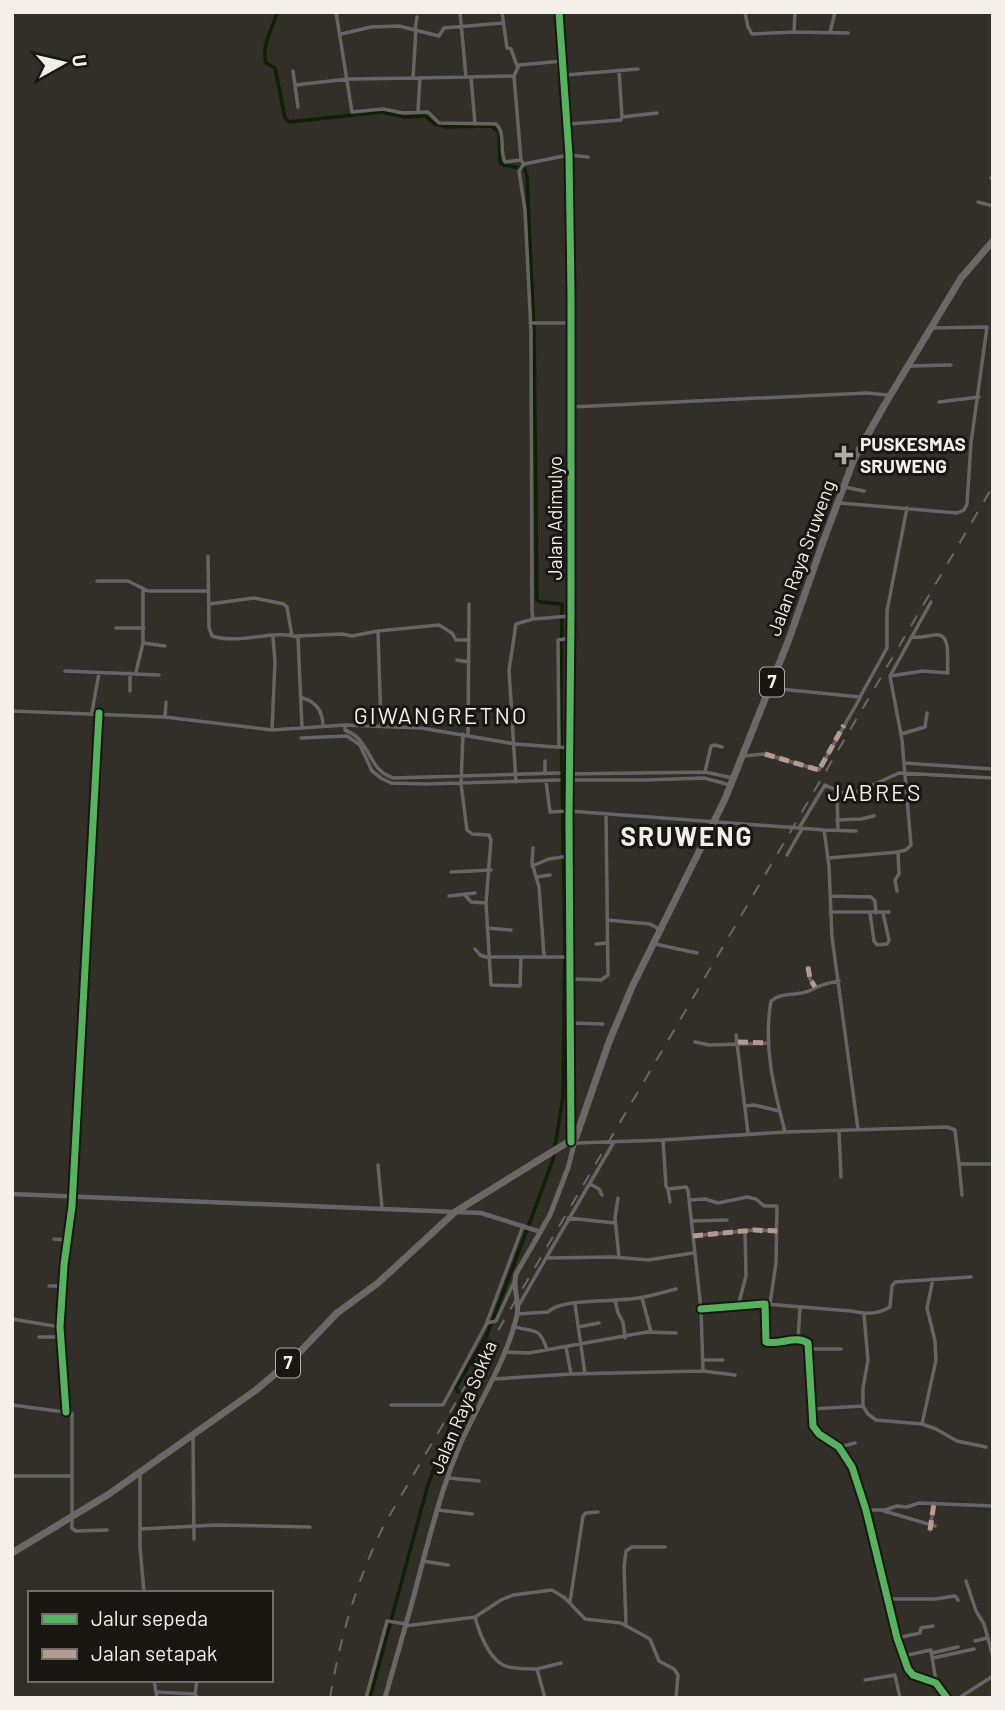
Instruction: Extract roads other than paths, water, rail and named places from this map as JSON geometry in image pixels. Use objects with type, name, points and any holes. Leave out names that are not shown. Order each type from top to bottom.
[{"type":"highway","name":"Jalan Raya Sruweng","points":[[574,1141],[614,1029],[659,929],[715,821],[732,782],[862,446],[961,278],[993,241]]},
{"type":"highway","name":"7","points":[[12,1553],[140,1473],[275,1375],[337,1313],[378,1283],[455,1212],[574,1141]]},
{"type":"main road","points":[[514,1282],[518,1268],[541,1232],[560,1191],[574,1141]]},
{"type":"main road","name":"Jalan Raya Sokka","points":[[385,1698],[438,1510],[459,1447],[494,1379],[517,1314],[514,1282]]},
{"type":"street","points":[[337,12],[350,110],[354,113],[383,110],[403,113],[428,112],[439,123],[499,125],[502,130],[502,153],[505,162],[522,165],[569,155],[588,157]]},
{"type":"street","points":[[460,12],[475,124]]},
{"type":"street","points":[[502,12],[507,48],[511,49],[517,66],[514,76],[533,323],[533,619]]},
{"type":"street","name":"Jalan Adimulyo","points":[[559,12],[569,155],[568,617],[571,638],[564,748],[569,777],[565,857],[571,979],[574,1141]]},
{"type":"street","points":[[745,12],[750,33],[848,33]]},
{"type":"street","points":[[794,32],[795,12]]},
{"type":"street","points":[[830,33],[835,12]]},
{"type":"street","points":[[413,78],[417,17]]},
{"type":"street","points":[[341,34],[383,26],[399,26],[440,36],[444,28],[503,23]]},
{"type":"street","points":[[517,66],[563,61]]},
{"type":"street","points":[[565,75],[638,69]]},
{"type":"street","points":[[619,70],[622,117]]},
{"type":"street","points":[[293,72],[298,107]]},
{"type":"street","points":[[295,85],[348,79],[514,76]]},
{"type":"street","points":[[418,112],[420,78]]},
{"type":"street","points":[[568,124],[621,120],[622,117],[657,113]]},
{"type":"street","points":[[978,202],[993,206]]},
{"type":"street","points":[[533,323],[570,323]]},
{"type":"street","points":[[838,503],[957,513],[964,510],[967,504],[971,443],[990,327],[931,328]]},
{"type":"street","points":[[908,366],[951,365]]},
{"type":"street","points":[[570,407],[867,393],[891,396]]},
{"type":"street","points":[[939,402],[979,397]]},
{"type":"street","points":[[862,446],[899,449]]},
{"type":"street","points":[[844,487],[864,491]]},
{"type":"street","points":[[742,757],[765,754],[819,770],[887,648],[887,611],[907,508]]},
{"type":"street","points":[[208,556],[209,628],[215,637],[352,636],[439,625],[452,633],[456,640],[469,640]]},
{"type":"street","points":[[97,581],[128,581],[143,589],[208,590]]},
{"type":"street","points":[[136,673],[143,643],[143,589]]},
{"type":"street","points":[[209,604],[254,598],[284,604],[287,607],[294,636],[299,643],[302,728]]},
{"type":"street","points":[[828,858],[898,852],[910,848],[912,841],[901,734],[890,676],[931,602]]},
{"type":"street","points":[[469,604],[469,662],[461,784],[468,833],[489,835],[491,838],[491,870],[486,903],[491,985],[519,986],[521,957]]},
{"type":"street","points":[[516,782],[509,657],[516,624],[533,619],[568,617]]},
{"type":"street","points":[[117,628],[144,628]]},
{"type":"street","points":[[378,631],[381,726]]},
{"type":"street","points":[[890,676],[923,671],[948,673],[948,646],[943,637],[936,634],[911,637]]},
{"type":"street","points":[[272,730],[275,662],[273,637]]},
{"type":"street","points":[[12,711],[165,717],[272,730],[345,725],[434,729],[514,744],[564,748],[562,638],[571,638]]},
{"type":"street","points":[[143,643],[165,646]]},
{"type":"street","points":[[457,660],[469,662]]},
{"type":"street","points":[[65,671],[159,675]]},
{"type":"street","points":[[92,713],[99,673]]},
{"type":"street","points":[[130,673],[130,691]]},
{"type":"street","points":[[770,688],[860,697]]},
{"type":"street","points":[[302,698],[311,701],[321,712],[323,726]]},
{"type":"street","points":[[165,717],[166,702]]},
{"type":"street","points":[[66,1412],[60,1326],[72,1196],[99,713]]},
{"type":"street","points":[[901,734],[926,727],[928,713]]},
{"type":"street","points":[[345,725],[345,733]]},
{"type":"street","points":[[301,738],[345,733],[361,743],[371,766],[388,779],[426,784],[559,780]]},
{"type":"street","points":[[705,772],[711,746],[722,747]]},
{"type":"street","points":[[545,761],[545,774]]},
{"type":"street","points":[[904,763],[993,769]]},
{"type":"street","points":[[963,766],[963,777]]},
{"type":"street","points":[[976,768],[976,777]]},
{"type":"street","points":[[569,777],[705,772],[732,782]]},
{"type":"street","points":[[787,855],[822,786],[828,785],[837,791],[858,793],[894,774],[904,773],[993,778]]},
{"type":"street","points":[[388,779],[559,774]]},
{"type":"street","points":[[646,774],[646,780]]},
{"type":"street","points":[[569,777],[646,780],[704,778],[732,782]]},
{"type":"street","points":[[426,778],[426,784]]},
{"type":"street","points":[[546,781],[550,813],[568,811],[856,831]]},
{"type":"street","points":[[837,791],[838,830]]},
{"type":"street","points":[[571,979],[593,981],[606,978],[608,972],[606,814]]},
{"type":"street","points":[[837,820],[858,820],[874,816]]},
{"type":"street","points":[[824,830],[830,912],[858,1129]]},
{"type":"street","points":[[533,848],[532,866],[539,887],[544,956]]},
{"type":"street","points":[[897,891],[895,880],[899,874],[898,852]]},
{"type":"street","points":[[532,866],[565,857]]},
{"type":"street","points":[[451,872],[491,870]]},
{"type":"street","points":[[536,877],[550,875]]},
{"type":"street","points":[[449,896],[475,894]]},
{"type":"street","points":[[464,895],[471,902],[486,903]]},
{"type":"street","points":[[830,896],[871,897],[875,901],[876,913]]},
{"type":"street","points":[[830,912],[886,913],[889,940],[887,944],[877,946],[874,941],[870,913]]},
{"type":"street","points":[[607,920],[650,924],[659,929]]},
{"type":"street","points":[[487,928],[511,930]]},
{"type":"street","points":[[596,944],[607,943]]},
{"type":"street","points":[[653,943],[697,953]]},
{"type":"street","points":[[475,949],[480,955],[488,957],[569,957]]},
{"type":"street","points":[[808,967],[815,987]]},
{"type":"street","points":[[785,1132],[770,1069],[768,1043],[771,1001],[775,997],[839,981]]},
{"type":"street","points":[[571,1023],[603,1024]]},
{"type":"street","points":[[736,1035],[748,1134]]},
{"type":"street","points":[[695,1042],[706,1045],[768,1043]]},
{"type":"street","points":[[745,1106],[754,1105],[779,1111]]},
{"type":"street","points":[[574,1141],[614,1142],[785,1132],[952,1127],[956,1133],[962,1195]]},
{"type":"street","points":[[839,1130],[841,1177]]},
{"type":"street","points":[[663,1140],[664,1176],[670,1202]]},
{"type":"street","points":[[517,1306],[614,1142]]},
{"type":"street","points":[[959,1164],[993,1164]]},
{"type":"street","points":[[378,1165],[382,1209]]},
{"type":"street","points":[[590,1184],[599,1189],[602,1195]]},
{"type":"street","points":[[668,1189],[687,1188],[690,1200],[701,1309],[703,1371]]},
{"type":"street","points":[[12,1194],[487,1213],[541,1232]]},
{"type":"street","points":[[690,1200],[705,1199],[718,1203],[747,1197],[756,1199],[764,1206],[775,1205],[777,1208],[776,1263],[767,1304],[766,1342],[807,1342],[815,1431],[839,1447],[852,1467],[866,1510],[897,1638],[911,1674],[936,1682]]},
{"type":"street","points":[[618,1198],[615,1223],[619,1257]]},
{"type":"street","points":[[568,1218],[615,1223]]},
{"type":"street","points":[[692,1221],[727,1220]]},
{"type":"street","points":[[490,1323],[527,1227]]},
{"type":"street","points":[[738,1306],[746,1276],[745,1231]]},
{"type":"street","points":[[693,1236],[777,1231]]},
{"type":"street","points":[[54,1239],[68,1240]]},
{"type":"street","points":[[546,1258],[619,1257],[648,1260],[694,1253]]},
{"type":"street","points":[[701,1309],[767,1304],[851,1311],[864,1315],[890,1307],[892,1286],[895,1282],[971,1277]]},
{"type":"street","points":[[922,1424],[936,1360],[935,1341],[927,1308],[933,1279]]},
{"type":"street","points":[[391,1405],[443,1405],[514,1282]]},
{"type":"street","points":[[49,1286],[63,1286]]},
{"type":"street","points":[[517,1314],[548,1312],[554,1307],[575,1304],[642,1298],[676,1289]]},
{"type":"street","points":[[642,1298],[651,1332]]},
{"type":"street","points":[[615,1300],[624,1325],[625,1338]]},
{"type":"street","points":[[575,1304],[585,1374]]},
{"type":"street","points":[[799,1340],[800,1307]]},
{"type":"street","points":[[864,1315],[868,1360],[863,1406],[868,1414],[876,1420],[922,1424],[957,1441],[986,1447]]},
{"type":"street","points":[[12,1319],[60,1326]]},
{"type":"street","points":[[578,1327],[599,1323]]},
{"type":"street","points":[[513,1326],[531,1329],[540,1334],[547,1350]]},
{"type":"street","points":[[505,1352],[522,1354],[651,1332],[676,1332]]},
{"type":"street","points":[[39,1337],[61,1337]]},
{"type":"street","points":[[566,1347],[571,1374]]},
{"type":"street","points":[[809,1349],[841,1349]]},
{"type":"street","points":[[703,1360],[723,1360]]},
{"type":"street","points":[[494,1379],[703,1371],[736,1375]]},
{"type":"street","points":[[12,1405],[72,1413],[72,1528],[107,1530]]},
{"type":"street","points":[[811,1409],[863,1406]]},
{"type":"street","points":[[193,1434],[196,1526],[194,1539]]},
{"type":"street","points":[[839,1447],[855,1443]]},
{"type":"street","points":[[140,1473],[144,1591]]},
{"type":"street","points":[[12,1476],[71,1476]]},
{"type":"street","points":[[449,1478],[479,1481]]},
{"type":"street","points":[[866,1510],[909,1507],[918,1503],[993,1506]]},
{"type":"street","points":[[882,1510],[932,1528],[934,1503]]},
{"type":"street","points":[[438,1510],[472,1514]]},
{"type":"street","points":[[570,1603],[583,1516],[598,1512]]},
{"type":"street","points":[[140,1529],[196,1526],[310,1527]]},
{"type":"street","points":[[625,1625],[624,1567],[628,1549],[665,1547]]},
{"type":"street","points":[[423,1561],[448,1564]]},
{"type":"street","points":[[966,1581],[976,1611],[985,1625],[993,1657]]},
{"type":"street","points":[[366,1698],[386,1622],[389,1620],[406,1625],[475,1617],[500,1600],[536,1591],[557,1592],[585,1619],[625,1625],[650,1639],[661,1663],[676,1672],[676,1698]]},
{"type":"street","points":[[889,1600],[954,1596],[958,1601]]},
{"type":"street","points":[[475,1617],[482,1638],[502,1665],[537,1668],[561,1663]]},
{"type":"street","points":[[897,1638],[920,1633],[921,1628],[933,1626]]},
{"type":"street","points":[[975,1641],[987,1638]]},
{"type":"street","points":[[933,1656],[958,1647]]},
{"type":"street","points":[[933,1656],[974,1648]]},
{"type":"street","points":[[904,1656],[929,1650],[933,1656],[936,1682],[947,1698]]},
{"type":"street","points":[[537,1668],[545,1698]]},
{"type":"street","points":[[865,1680],[895,1675],[900,1698]]},
{"type":"street","points":[[959,1698],[993,1676]]},
{"type":"street","points":[[157,1695],[196,1696]]},
{"type":"waterway","points":[[277,12],[266,43],[265,56],[266,63],[275,68],[285,118],[289,122],[382,112],[405,117],[425,116],[435,124],[447,127],[491,126],[499,132],[500,162],[525,169],[527,176],[534,331],[537,600],[562,604],[565,945],[563,1097],[553,1159],[487,1335],[456,1387],[458,1392]]},
{"type":"waterway","points":[[370,1698],[427,1488],[463,1396]]},
{"type":"railway","points":[[330,1698],[351,1609],[384,1525],[993,486]]},
{"type":"place","name":"PUSKESMAS SRUWENG","points":[[844,455]]},
{"type":"district","name":"GIWANGRETNO","points":[[441,716]]},
{"type":"district","name":"JABRES","points":[[875,793]]},
{"type":"district","name":"SRUWENG","points":[[687,837]]}]
